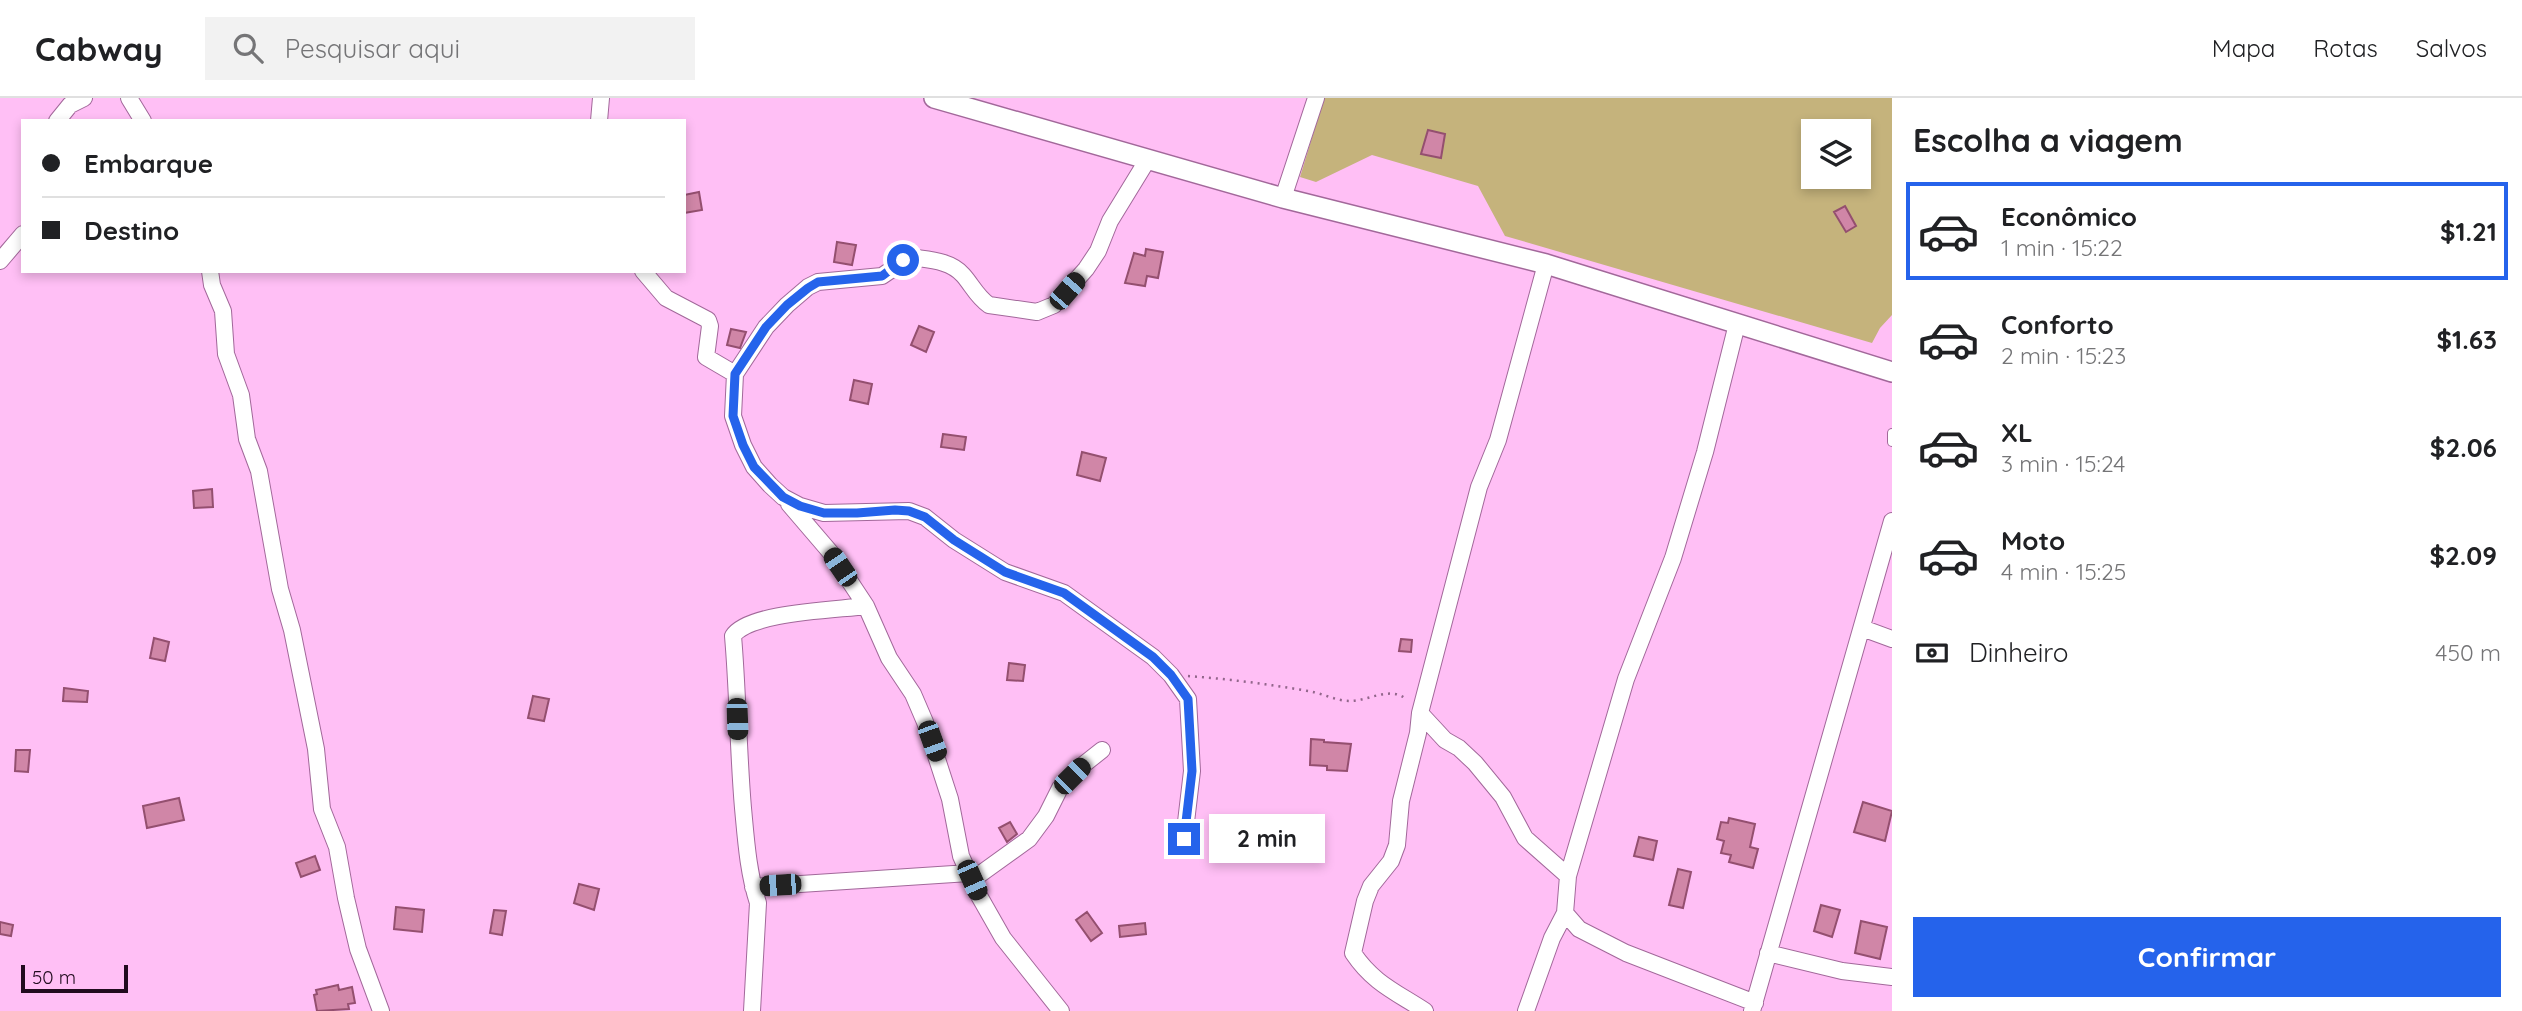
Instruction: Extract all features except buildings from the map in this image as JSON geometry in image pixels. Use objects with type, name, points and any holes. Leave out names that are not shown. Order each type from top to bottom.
[{"type":"street","points":[[59,119],[70,106],[84,98]]},
{"type":"street","points":[[129,98],[142,119]]},
{"type":"street","points":[[599,119],[601,98]]},
{"type":"street","points":[[934,98],[1283,198],[1546,264],[1892,372]]},
{"type":"street","points":[[1283,198],[1316,98]]},
{"type":"street","points":[[1061,1011],[1003,938],[970,877],[961,856],[950,799],[925,722],[913,694],[889,658],[866,606],[821,541],[754,467],[733,416],[735,374],[766,327],[808,288],[829,280],[882,276],[910,257],[955,267],[982,300],[989,304],[1026,311],[1046,310],[1054,305],[1086,269],[1104,239],[1110,221],[1148,159]]},
{"type":"street","points":[[0,261],[21,236]]},
{"type":"street","points":[[1425,1011],[1379,984],[1353,953],[1371,886],[1391,861],[1397,845],[1401,801],[1418,733],[1420,713],[1479,487],[1498,440],[1546,264]]},
{"type":"street","points":[[210,273],[212,285],[223,311],[226,354],[241,395],[247,439],[259,471],[280,589],[292,630],[316,748],[322,809],[337,847],[345,898],[358,949],[381,1011]]},
{"type":"street","points":[[645,273],[666,298],[708,320],[710,326],[706,357],[735,374]]},
{"type":"street","points":[[1526,1011],[1552,938],[1565,913],[1568,876],[1626,679],[1673,558],[1705,452],[1737,324]]},
{"type":"street","points":[[783,497],[800,506],[824,513],[895,510],[909,511],[925,517],[954,540],[1005,572],[1064,593],[1153,657],[1171,675],[1188,699],[1192,771],[1184,839]]},
{"type":"street","points":[[821,541],[824,523],[836,513]]},
{"type":"street","points":[[1565,913],[1579,929],[1626,953],[1754,1007],[1892,521]]},
{"type":"street","points":[[752,1011],[758,903],[747,851],[733,636],[738,628],[786,614],[866,606]]},
{"type":"street","points":[[1862,628],[1892,639]]},
{"type":"street","points":[[1420,713],[1445,740],[1459,748],[1488,778],[1503,797],[1525,838],[1568,876]]},
{"type":"street","points":[[753,887],[970,877],[1028,839],[1046,816],[1060,788],[1102,750]]},
{"type":"street","points":[[1768,953],[1842,971],[1892,978]]},
{"type":"lane","points":[[1892,433],[1892,442]]},
{"type":"path","points":[[1171,675],[1238,680],[1309,691],[1349,701],[1385,694],[1402,695],[1420,713]]},
{"type":"shaded area","points":[[1324,98],[1892,98],[1892,315],[1880,328],[1872,343],[1505,236],[1478,186],[1372,155],[1316,182],[1300,177]]},
{"type":"route","points":[[903,260],[882,276],[818,282],[787,305],[766,327],[735,374],[733,416],[743,445],[754,467],[770,485],[783,497],[800,506],[824,513],[895,510],[909,511],[925,517],[954,540],[1005,572],[1064,593],[1153,657],[1171,675],[1188,699],[1192,771],[1184,839]]}]
